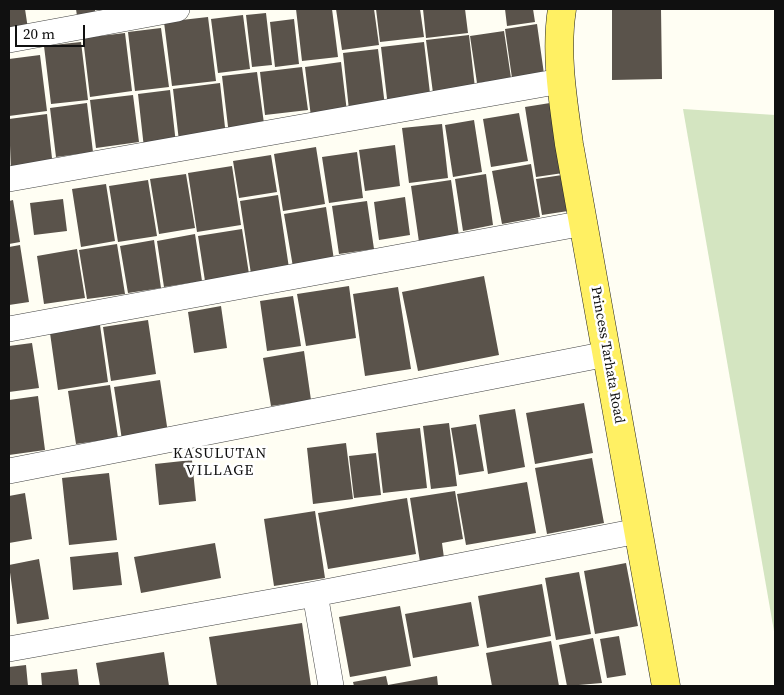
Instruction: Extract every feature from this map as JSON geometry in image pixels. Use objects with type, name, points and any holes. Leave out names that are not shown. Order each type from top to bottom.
[{"type":"main road","name":"Princess Tarhata Road","points":[[560,16],[561,81],[569,144],[666,686]]},
{"type":"street","points":[[9,40],[177,9]]},
{"type":"street","points":[[9,179],[561,81]]},
{"type":"street","points":[[9,329],[584,223]]},
{"type":"street","points":[[9,471],[607,354]]},
{"type":"street","points":[[9,649],[315,594],[638,532]]},
{"type":"street","points":[[315,594],[331,686]]},
{"type":"green space","points":[[683,109],[775,115],[775,637]]},
{"type":"building","points":[[9,9],[25,9],[28,29],[9,32]]},
{"type":"building","points":[[76,9],[95,9],[95,13],[77,16]]},
{"type":"building","points":[[296,9],[332,9],[338,57],[302,61]]},
{"type":"building","points":[[336,9],[374,9],[379,45],[342,50]]},
{"type":"building","points":[[376,9],[420,9],[424,37],[380,42]]},
{"type":"building","points":[[423,9],[465,9],[468,33],[426,38]]},
{"type":"building","points":[[505,9],[533,9],[535,22],[507,26]]},
{"type":"building","points":[[612,9],[661,9],[662,79],[612,80]]},
{"type":"building","points":[[266,13],[272,65],[252,67],[246,15]]},
{"type":"building","points":[[243,15],[250,69],[218,73],[211,19]]},
{"type":"building","points":[[208,17],[216,81],[172,86],[164,22]]},
{"type":"building","points":[[294,19],[299,64],[275,67],[270,22]]},
{"type":"building","points":[[537,24],[544,74],[512,78],[505,29]]},
{"type":"building","points":[[161,28],[169,87],[135,91],[128,32]]},
{"type":"building","points":[[504,31],[511,78],[477,83],[470,36]]},
{"type":"building","points":[[125,33],[132,91],[90,97],[83,38]]},
{"type":"building","points":[[469,35],[475,88],[433,93],[426,40]]},
{"type":"building","points":[[81,42],[88,100],[51,104],[44,46]]},
{"type":"building","points":[[424,42],[431,102],[388,107],[381,47]]},
{"type":"building","points":[[378,49],[385,106],[349,110],[343,53]]},
{"type":"building","points":[[40,55],[47,111],[9,116],[9,59]]},
{"type":"building","points":[[341,62],[347,112],[311,117],[305,67]]},
{"type":"building","points":[[302,67],[308,110],[265,115],[260,72]]},
{"type":"building","points":[[257,72],[265,131],[229,135],[222,76]]},
{"type":"building","points":[[220,83],[226,136],[179,141],[173,89]]},
{"type":"building","points":[[170,90],[176,144],[144,148],[138,94]]},
{"type":"building","points":[[133,95],[139,142],[96,148],[90,100]]},
{"type":"building","points":[[87,103],[93,152],[56,157],[50,108]]},
{"type":"building","points":[[550,103],[563,173],[536,177],[525,107]]},
{"type":"building","points":[[519,113],[528,161],[491,167],[483,119]]},
{"type":"building","points":[[47,114],[53,167],[11,172],[9,119]]},
{"type":"building","points":[[474,120],[482,172],[453,177],[445,125]]},
{"type":"building","points":[[442,124],[448,178],[409,183],[402,128]]},
{"type":"building","points":[[395,145],[400,186],[365,191],[359,150]]},
{"type":"building","points":[[316,147],[325,204],[283,211],[274,154]]},
{"type":"building","points":[[357,152],[363,198],[329,203],[322,157]]},
{"type":"building","points":[[271,155],[277,192],[239,198],[233,161]]},
{"type":"building","points":[[531,164],[540,217],[502,224],[492,171]]},
{"type":"building","points":[[232,166],[241,225],[197,232],[188,173]]},
{"type":"building","points":[[186,174],[195,228],[159,234],[150,179]]},
{"type":"building","points":[[486,174],[493,225],[463,231],[455,179]]},
{"type":"building","points":[[562,175],[568,211],[542,215],[536,179]]},
{"type":"building","points":[[148,180],[157,236],[118,242],[109,186]]},
{"type":"building","points":[[451,180],[459,236],[419,242],[411,186]]},
{"type":"building","points":[[106,184],[115,241],[81,247],[72,189]]},
{"type":"building","points":[[278,195],[289,268],[251,274],[240,201]]},
{"type":"building","points":[[405,197],[410,235],[379,240],[374,202]]},
{"type":"building","points":[[63,199],[67,231],[34,235],[30,203]]},
{"type":"building","points":[[13,200],[20,242],[9,244],[9,201]]},
{"type":"building","points":[[367,201],[374,249],[339,254],[332,206]]},
{"type":"building","points":[[326,207],[334,260],[293,267],[284,214]]},
{"type":"building","points":[[242,229],[249,274],[205,281],[198,236]]},
{"type":"building","points":[[195,234],[202,281],[164,287],[157,241]]},
{"type":"building","points":[[154,240],[161,288],[128,293],[120,246]]},
{"type":"building","points":[[117,244],[125,294],[87,299],[79,250]]},
{"type":"building","points":[[20,245],[29,302],[9,305],[9,247]]},
{"type":"building","points":[[77,249],[85,298],[44,304],[37,256]]},
{"type":"building","points":[[484,276],[499,355],[418,371],[402,292]]},
{"type":"building","points":[[349,286],[356,338],[306,346],[297,294]]},
{"type":"building","points":[[398,287],[411,369],[365,376],[353,294]]},
{"type":"building","points":[[293,296],[301,346],[267,351],[260,301]]},
{"type":"building","points":[[221,306],[227,348],[194,353],[188,312]]},
{"type":"building","points":[[148,320],[156,374],[111,381],[103,327]]},
{"type":"building","points":[[100,325],[108,382],[58,390],[50,333]]},
{"type":"building","points":[[32,343],[39,388],[9,392],[9,346]]},
{"type":"building","points":[[304,351],[311,400],[271,406],[263,358]]},
{"type":"building","points":[[160,380],[168,433],[122,440],[114,387]]},
{"type":"building","points":[[110,385],[118,438],[76,444],[68,391]]},
{"type":"building","points":[[38,396],[45,450],[9,455],[9,400]]},
{"type":"building","points":[[584,403],[593,453],[535,464],[526,413]]},
{"type":"building","points":[[515,409],[525,467],[488,474],[479,415]]},
{"type":"building","points":[[449,423],[457,486],[431,489],[423,426]]},
{"type":"building","points":[[476,424],[484,471],[459,475],[451,428]]},
{"type":"building","points":[[420,428],[427,488],[383,493],[376,433]]},
{"type":"building","points":[[346,443],[353,499],[313,504],[307,448]]},
{"type":"building","points":[[376,453],[381,495],[354,498],[349,456]]},
{"type":"building","points":[[592,458],[604,523],[547,534],[535,468]]},
{"type":"building","points":[[192,460],[196,501],[159,505],[155,464]]},
{"type":"building","points":[[109,473],[117,540],[69,545],[62,478]]},
{"type":"building","points":[[527,482],[536,533],[466,545],[457,494]]},
{"type":"building","points":[[455,491],[463,539],[442,543],[444,558],[420,562],[410,498]]},
{"type":"building","points":[[25,493],[32,539],[9,543],[9,496]]},
{"type":"building","points":[[407,498],[416,554],[328,569],[318,513]]},
{"type":"building","points":[[315,511],[325,578],[274,586],[264,519]]},
{"type":"building","points":[[215,543],[221,578],[141,593],[134,557]]},
{"type":"building","points":[[118,552],[122,585],[73,590],[70,557]]},
{"type":"building","points":[[39,559],[49,619],[17,624],[9,565]]},
{"type":"building","points":[[626,563],[638,626],[595,634],[584,571]]},
{"type":"building","points":[[579,572],[591,634],[556,640],[545,578]]},
{"type":"building","points":[[542,584],[551,636],[487,648],[478,596]]},
{"type":"building","points":[[471,602],[479,646],[413,658],[405,614]]},
{"type":"building","points":[[400,606],[411,666],[350,677],[339,617]]},
{"type":"building","points":[[302,623],[311,686],[217,686],[209,637]]},
{"type":"building","points":[[619,636],[626,675],[607,678],[600,639]]},
{"type":"building","points":[[593,638],[602,683],[567,686],[559,645]]},
{"type":"building","points":[[551,641],[559,686],[492,686],[486,653]]},
{"type":"building","points":[[164,652],[169,686],[100,686],[96,663]]},
{"type":"building","points":[[26,665],[28,686],[9,686],[9,667]]},
{"type":"building","points":[[77,669],[79,686],[42,686],[41,673]]},
{"type":"building","points":[[386,676],[388,685],[437,676],[438,686],[354,686],[353,682]]},
{"type":"district","name":"KASULUTAN VILLAGE","points":[[220,462]]}]
